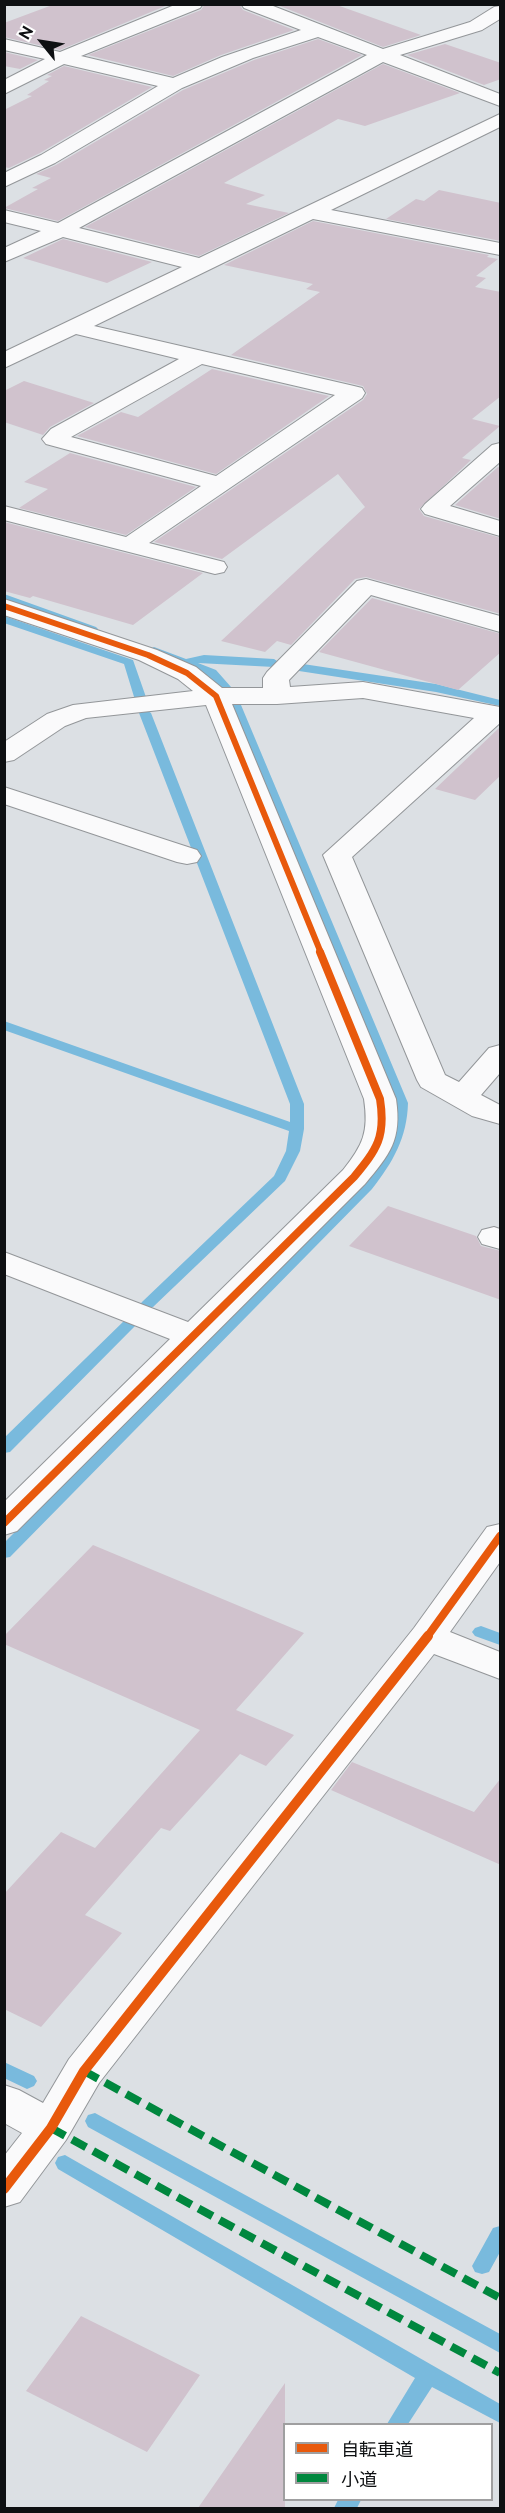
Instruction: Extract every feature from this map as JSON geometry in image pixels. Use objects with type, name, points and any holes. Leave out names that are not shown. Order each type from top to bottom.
[{"type":"street","points":[[4,87],[61,58],[194,4]]},
{"type":"street","points":[[249,4],[501,100]]},
{"type":"street","points":[[494,4],[501,6]]},
{"type":"street","points":[[4,256],[61,230],[382,55],[476,26],[501,11]]},
{"type":"street","points":[[4,181],[31,169],[175,84],[258,50],[320,30]]},
{"type":"street","points":[[4,44],[175,84]]},
{"type":"street","points":[[4,361],[501,120]]},
{"type":"street","points":[[309,212],[501,249]]},
{"type":"street","points":[[4,216],[201,265]]},
{"type":"street","points":[[72,327],[354,393],[130,545]]},
{"type":"street","points":[[200,356],[59,434],[54,439],[220,484]]},
{"type":"street","points":[[501,450],[433,509],[501,529]]},
{"type":"street","points":[[4,513],[215,567]]},
{"type":"street","points":[[277,696],[276,678],[366,586],[501,624]]},
{"type":"street","points":[[4,606],[148,655],[187,673],[216,696],[380,1099],[382,1118],[376,1150],[354,1177],[191,1335],[4,1524]]},
{"type":"street","points":[[4,754],[56,720],[82,711],[216,696],[277,696],[363,690],[498,714]]},
{"type":"street","points":[[498,714],[337,855],[432,1080],[483,1109],[501,1115]]},
{"type":"street","points":[[4,795],[187,856]]},
{"type":"street","points":[[462,1097],[501,1054]]},
{"type":"street","points":[[4,1263],[191,1335]]},
{"type":"street","points":[[4,2189],[51,2128],[84,2071],[427,1637],[501,1536]]},
{"type":"street","points":[[427,1637],[501,1666]]},
{"type":"street","points":[[4,2102],[51,2128]]},
{"type":"building","points":[[55,4],[170,4],[60,50],[4,37],[4,23]]},
{"type":"building","points":[[205,4],[239,4],[243,10],[294,30],[221,55],[173,76],[88,55],[201,10]]},
{"type":"building","points":[[275,4],[334,4],[421,35],[383,47]]},
{"type":"building","points":[[318,39],[362,55],[58,221],[4,208],[38,189],[32,188],[51,178],[36,174],[56,165],[183,90],[254,60]]},
{"type":"building","points":[[445,44],[501,63],[501,79],[484,85],[407,55]]},
{"type":"building","points":[[4,52],[38,60],[20,69],[4,66]]},
{"type":"building","points":[[383,64],[460,93],[365,126],[338,119],[224,183],[265,195],[246,204],[289,213],[199,256],[85,227]]},
{"type":"building","points":[[64,66],[152,87],[40,153],[9,168],[4,167],[4,110],[32,96],[27,95],[49,81],[44,80],[52,76],[47,75]]},
{"type":"building","points":[[439,190],[501,203],[501,241],[386,219],[416,199],[424,201]]},
{"type":"building","points":[[313,221],[489,255],[487,257],[498,259],[476,276],[486,278],[475,287],[501,292],[501,396],[472,419],[500,426],[462,458],[471,460],[419,509],[424,516],[501,538],[501,614],[366,577],[355,579],[291,645],[277,641],[265,652],[221,641],[365,507],[338,474],[222,559],[154,542],[363,400],[367,394],[363,386],[231,355],[320,292],[306,289],[313,284],[224,265]]},
{"type":"building","points":[[63,239],[152,262],[107,283],[23,258]]},
{"type":"building","points":[[212,369],[329,396],[216,474],[77,436],[121,412],[138,417]]},
{"type":"building","points":[[24,381],[94,403],[50,427],[43,435],[4,422],[4,391]]},
{"type":"building","points":[[70,453],[196,487],[126,535],[19,508],[48,489],[24,482]]},
{"type":"building","points":[[498,467],[501,468],[501,519],[455,505]]},
{"type":"building","points":[[4,522],[203,573],[133,625],[33,596],[30,598],[4,591]]},
{"type":"building","points":[[372,598],[501,634],[501,652],[458,690],[319,652]]},
{"type":"building","points":[[501,726],[501,775],[475,800],[435,789]]},
{"type":"building","points":[[388,1206],[476,1236],[481,1246],[501,1251],[501,1300],[349,1246]]},
{"type":"building","points":[[93,1545],[304,1633],[236,1710],[294,1735],[266,1766],[240,1754],[170,1831],[161,1828],[85,1915],[122,1933],[41,2027],[4,2009],[4,1894],[61,1832],[95,1848],[200,1730],[4,1644],[4,1636]]},
{"type":"building","points":[[352,1762],[474,1812],[501,1778],[501,1865],[331,1790]]},
{"type":"building","points":[[81,2316],[200,2375],[147,2452],[26,2391]]},
{"type":"building","points":[[285,2383],[283,2501],[285,2501],[285,2508],[198,2508]]},
{"type":"waterway","points":[[4,597],[92,629]]},
{"type":"waterway","points":[[4,619],[129,662],[141,700]]},
{"type":"waterway","points":[[154,651],[212,673],[225,687]]},
{"type":"waterway","points":[[190,661],[204,659],[274,663]]},
{"type":"waterway","points":[[303,668],[436,688],[500,703]]},
{"type":"waterway","points":[[4,1553],[367,1186],[392,1148],[399,1128],[401,1103],[235,705]]},
{"type":"waterway","points":[[145,713],[297,1104],[297,1129]]},
{"type":"waterway","points":[[4,1025],[297,1129]]},
{"type":"waterway","points":[[148,1304],[280,1178],[293,1151],[297,1129]]},
{"type":"waterway","points":[[4,1448],[132,1321]]},
{"type":"waterway","points":[[481,1632],[500,1639]]},
{"type":"waterway","points":[[4,2069],[27,2081]]},
{"type":"waterway","points":[[95,2121],[500,2344]]},
{"type":"waterway","points":[[65,2163],[428,2375]]},
{"type":"waterway","points":[[482,2266],[500,2234]]},
{"type":"waterway","points":[[398,2423],[428,2375]]},
{"type":"waterway","points":[[428,2375],[500,2414]]},
{"type":"waterway","points":[[345,2508],[349,2501]]},
{"type":"marked path","points":[[84,2071],[500,2298]]},
{"type":"marked path","points":[[51,2128],[500,2373]]},
{"type":"cycle path","points":[[4,606],[148,655],[187,673],[216,696],[380,1099],[383,1118],[376,1150],[354,1177],[4,1523]]},
{"type":"cycle path","points":[[4,2189],[51,2128],[84,2071],[427,1637],[500,1536]]}]
